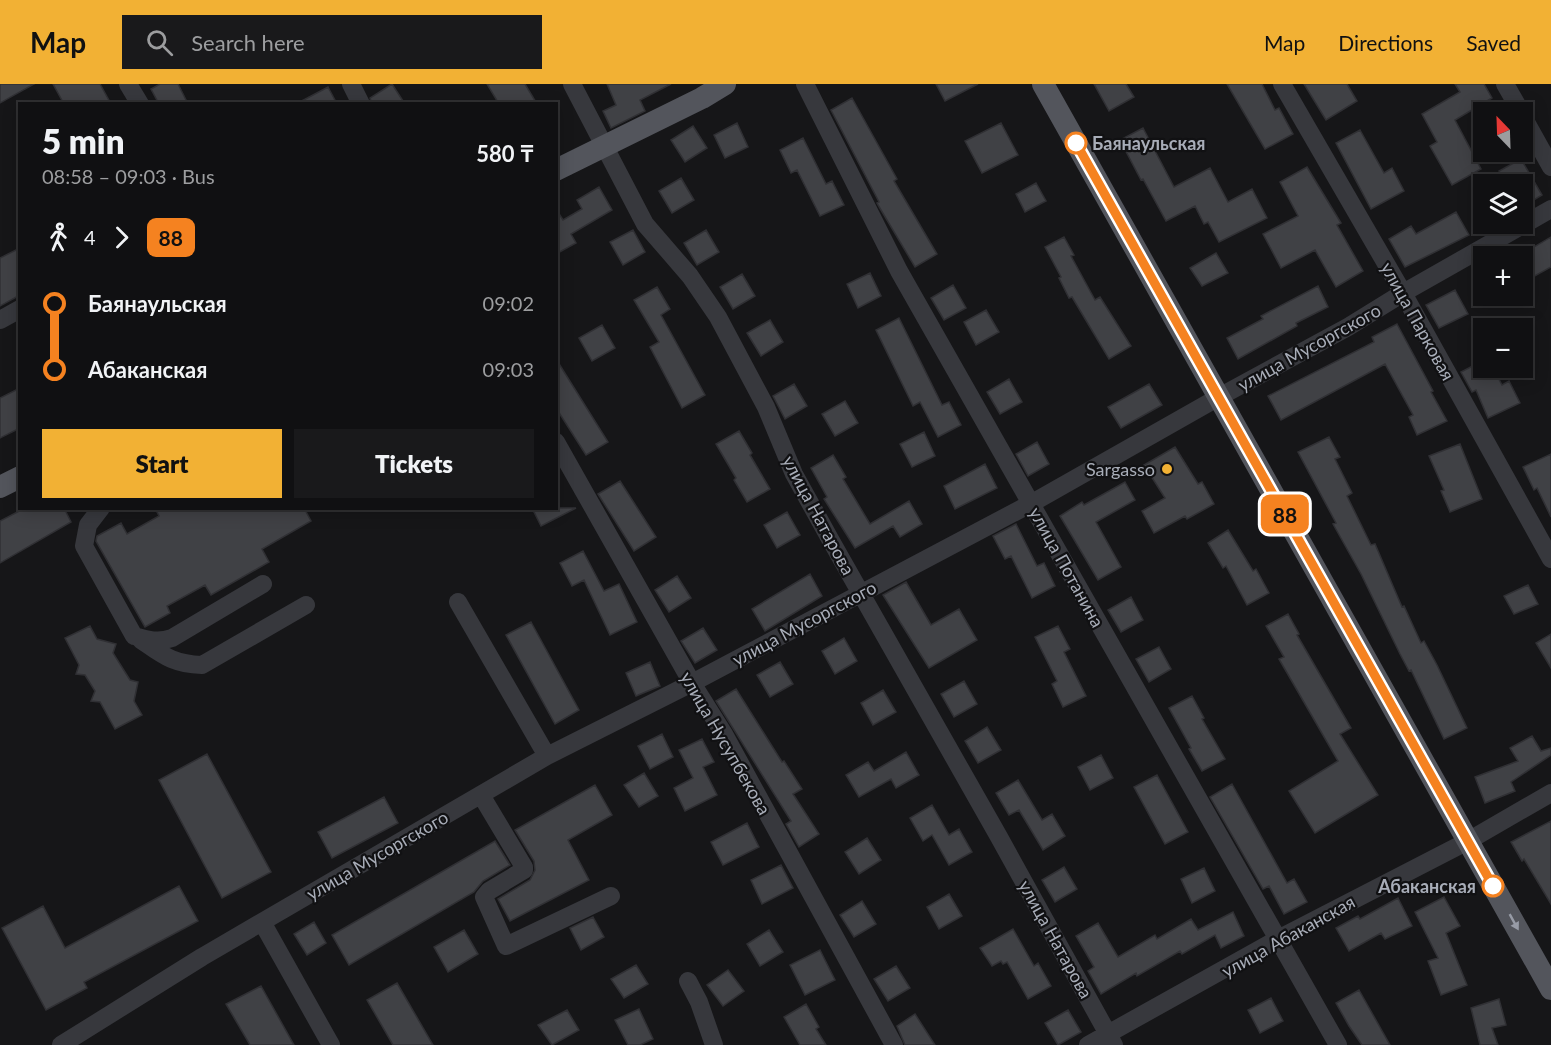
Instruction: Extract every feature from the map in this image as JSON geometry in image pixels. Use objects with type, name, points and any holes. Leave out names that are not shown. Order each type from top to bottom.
[{"type":"main road","points":[[558,169],[702,98],[725,84]]},
{"type":"main road","points":[[1043,84],[1551,989]]},
{"type":"main road","points":[[0,487],[18,478]]},
{"type":"street","points":[[128,84],[139,102]]},
{"type":"street","points":[[351,84],[360,102]]},
{"type":"street","name":"улица Натарова","points":[[572,84],[645,224],[690,276],[718,317],[766,407],[794,474],[1112,1040]]},
{"type":"street","name":"улица Потанина","points":[[805,84],[899,271],[1338,1045]]},
{"type":"street","name":"улица Парковая","points":[[1282,84],[1403,293],[1551,559]]},
{"type":"street","points":[[1506,84],[1516,102]]},
{"type":"street","points":[[1533,134],[1551,167]]},
{"type":"street","name":"улица Мусоргского","points":[[61,1045],[262,922],[547,756],[692,683],[1032,503],[1348,327],[1551,209]]},
{"type":"street","points":[[0,320],[18,310]]},
{"type":"street","name":"улица Нусупбекова","points":[[558,446],[692,683],[724,734],[894,1045]]},
{"type":"street","points":[[99,510],[88,525],[84,546],[134,636],[168,659],[183,664],[202,665],[306,605]]},
{"type":"street","points":[[134,636],[153,641],[172,638],[263,584]]},
{"type":"street","points":[[458,602],[547,756]]},
{"type":"street","name":"улица Абаканская","points":[[1088,1045],[1112,1040],[1278,939],[1468,841],[1551,793]]},
{"type":"street","points":[[481,795],[524,867],[524,870],[489,891],[484,897],[506,946],[611,896]]},
{"type":"street","points":[[262,922],[331,1045]]},
{"type":"street","points":[[688,981],[699,1002],[714,1045]]},
{"type":"building","points":[[0,84],[34,84],[0,103]]},
{"type":"building","points":[[53,84],[100,84],[110,102],[63,102]]},
{"type":"building","points":[[160,84],[178,84],[187,102],[158,102],[151,89]]},
{"type":"building","points":[[392,84],[404,102],[371,102],[370,98]]},
{"type":"building","points":[[487,84],[525,84],[536,102],[498,102]]},
{"type":"building","points":[[607,84],[671,84],[640,100],[645,111],[611,128],[603,111],[616,105]]},
{"type":"building","points":[[936,84],[978,84],[945,101]]},
{"type":"building","points":[[1094,84],[1126,84],[1134,97],[1109,111]]},
{"type":"building","points":[[1227,84],[1262,84],[1275,110],[1279,108],[1293,134],[1265,149]]},
{"type":"building","points":[[1304,84],[1347,84],[1357,101],[1326,120]]},
{"type":"building","points":[[1455,84],[1484,84],[1492,98],[1485,102],[1473,102],[1473,109],[1455,120],[1473,154],[1473,162],[1477,162],[1481,169],[1452,185],[1430,146],[1437,142],[1422,114],[1460,92]]},
{"type":"building","points":[[328,87],[336,102],[300,102]]},
{"type":"building","points":[[852,98],[897,179],[894,181],[937,254],[915,267],[877,203],[879,202],[831,110]]},
{"type":"building","points":[[737,123],[748,147],[725,158],[714,135]]},
{"type":"building","points":[[1001,123],[1018,155],[982,173],[965,141]]},
{"type":"building","points":[[693,126],[707,148],[685,162],[671,140]]},
{"type":"building","points":[[1143,128],[1174,187],[1210,168],[1228,202],[1252,189],[1267,218],[1219,242],[1208,222],[1204,224],[1195,206],[1166,221],[1120,140]]},
{"type":"building","points":[[1360,130],[1384,173],[1392,168],[1404,191],[1371,209],[1336,143]]},
{"type":"building","points":[[803,138],[826,184],[832,181],[844,205],[820,216],[797,170],[791,173],[780,150]]},
{"type":"building","points":[[1516,162],[1523,162],[1530,174],[1501,174],[1499,171]]},
{"type":"building","points":[[1307,167],[1341,223],[1337,225],[1363,271],[1336,287],[1315,250],[1281,268],[1263,234],[1298,216],[1280,182]]},
{"type":"building","points":[[681,178],[694,200],[672,213],[659,191]]},
{"type":"building","points":[[1533,180],[1542,195],[1533,200]]},
{"type":"building","points":[[1036,183],[1046,201],[1025,212],[1016,194]]},
{"type":"building","points":[[599,187],[612,210],[571,234],[576,243],[558,253],[558,212],[563,220],[582,209],[577,200]]},
{"type":"building","points":[[1456,212],[1469,235],[1405,267],[1389,239],[1411,226],[1416,234]]},
{"type":"building","points":[[633,230],[645,252],[623,265],[610,242]]},
{"type":"building","points":[[706,230],[719,252],[697,265],[684,243]]},
{"type":"building","points":[[1064,237],[1074,255],[1071,256],[1095,300],[1100,297],[1131,346],[1109,359],[1072,297],[1069,298],[1045,247]]},
{"type":"building","points":[[1551,237],[1551,267],[1533,277],[1533,248]]},
{"type":"building","points":[[18,249],[18,296],[0,306],[0,258]]},
{"type":"building","points":[[1216,253],[1228,273],[1202,286],[1190,268]]},
{"type":"building","points":[[870,273],[881,296],[858,308],[847,284]]},
{"type":"building","points":[[742,274],[755,296],[733,309],[720,287]]},
{"type":"building","points":[[953,285],[966,308],[944,320],[931,298]]},
{"type":"building","points":[[1318,286],[1328,307],[1296,323],[1297,326],[1238,359],[1227,338],[1263,319],[1261,316]]},
{"type":"building","points":[[657,287],[670,309],[661,315],[705,395],[682,408],[650,347],[659,342],[634,300]]},
{"type":"building","points":[[1455,290],[1468,314],[1439,328],[1426,305]]},
{"type":"building","points":[[986,310],[999,332],[976,345],[964,322]]},
{"type":"building","points":[[899,318],[942,405],[949,402],[961,425],[938,437],[920,402],[913,406],[876,330]]},
{"type":"building","points":[[770,320],[783,342],[761,356],[747,333]]},
{"type":"building","points":[[1397,324],[1447,421],[1417,435],[1409,417],[1413,415],[1385,364],[1281,420],[1268,396],[1374,342],[1372,337]]},
{"type":"building","points":[[602,325],[615,348],[592,361],[579,338]]},
{"type":"building","points":[[558,362],[608,442],[586,455],[558,411]]},
{"type":"building","points":[[1473,366],[1473,378],[1498,378],[1502,385],[1509,381],[1520,403],[1488,418],[1476,390],[1472,392],[1461,372]]},
{"type":"building","points":[[1009,379],[1022,402],[1000,414],[987,392]]},
{"type":"building","points":[[794,384],[807,406],[785,419],[773,396]]},
{"type":"building","points":[[1149,384],[1162,405],[1121,428],[1108,407]]},
{"type":"building","points":[[18,389],[18,429],[0,438],[0,398]]},
{"type":"building","points":[[845,401],[858,423],[835,436],[822,414]]},
{"type":"building","points":[[739,431],[770,489],[747,502],[716,444]]},
{"type":"building","points":[[924,432],[935,456],[912,467],[900,444]]},
{"type":"building","points":[[1329,437],[1340,457],[1335,459],[1352,493],[1347,496],[1371,545],[1375,544],[1402,607],[1404,606],[1421,643],[1424,641],[1437,665],[1467,728],[1444,739],[1411,670],[1409,671],[1400,654],[1361,574],[1333,524],[1336,523],[1298,452]]},
{"type":"building","points":[[1037,442],[1049,464],[1028,476],[1016,454]]},
{"type":"building","points":[[1460,444],[1482,499],[1450,512],[1441,491],[1444,490],[1429,456]]},
{"type":"building","points":[[1175,447],[1198,484],[1202,482],[1214,504],[1187,519],[1185,516],[1154,533],[1142,511],[1165,498],[1144,465]]},
{"type":"building","points":[[1551,454],[1551,517],[1537,488],[1534,490],[1523,467]]},
{"type":"building","points":[[833,455],[846,477],[843,479],[870,524],[909,501],[922,524],[900,537],[893,526],[855,548],[824,499],[827,497],[811,468]]},
{"type":"building","points":[[985,464],[997,488],[955,509],[944,486]]},
{"type":"building","points":[[620,481],[656,537],[634,551],[598,494]]},
{"type":"building","points":[[1125,482],[1135,500],[1096,522],[1121,567],[1098,580],[1060,516],[1082,502],[1084,505]]},
{"type":"building","points":[[576,508],[541,526],[533,510]]},
{"type":"building","points":[[21,510],[65,510],[71,522],[0,563],[0,521]]},
{"type":"building","points":[[156,510],[305,510],[311,521],[262,549],[269,562],[211,595],[205,585],[167,606],[170,613],[145,627],[96,541],[97,536],[121,523],[127,534],[159,516]]},
{"type":"building","points":[[787,512],[800,535],[777,548],[764,525]]},
{"type":"building","points":[[1016,524],[1037,566],[1044,563],[1055,586],[1032,598],[1011,556],[1005,559],[993,536]]},
{"type":"building","points":[[1228,530],[1253,571],[1256,569],[1269,593],[1247,605],[1226,566],[1223,568],[1208,543]]},
{"type":"building","points":[[583,551],[604,591],[619,584],[637,622],[610,635],[584,580],[572,586],[560,563]]},
{"type":"building","points":[[810,574],[822,596],[765,631],[752,609]]},
{"type":"building","points":[[677,576],[691,598],[669,612],[655,590]]},
{"type":"building","points":[[906,582],[931,625],[959,609],[977,640],[929,668],[883,595]]},
{"type":"building","points":[[1528,585],[1538,604],[1514,614],[1504,596]]},
{"type":"building","points":[[1131,597],[1143,620],[1121,632],[1108,610]]},
{"type":"building","points":[[1288,614],[1299,634],[1297,635],[1351,728],[1340,734],[1378,795],[1315,833],[1289,791],[1338,761],[1279,659],[1284,657],[1266,626]]},
{"type":"building","points":[[531,622],[579,710],[555,724],[506,635]]},
{"type":"building","points":[[90,626],[97,639],[116,644],[113,653],[130,680],[138,682],[134,701],[142,715],[115,729],[100,702],[91,701],[95,691],[85,675],[76,674],[79,665],[65,638]]},
{"type":"building","points":[[1058,626],[1070,649],[1064,652],[1086,696],[1063,707],[1052,684],[1057,681],[1035,637]]},
{"type":"building","points":[[703,628],[717,650],[695,663],[681,641]]},
{"type":"building","points":[[1551,634],[1551,668],[1536,643]]},
{"type":"building","points":[[844,638],[857,661],[835,674],[822,651]]},
{"type":"building","points":[[1159,647],[1171,669],[1149,682],[1136,659]]},
{"type":"building","points":[[650,662],[660,686],[636,696],[626,673]]},
{"type":"building","points":[[780,662],[793,684],[770,697],[757,675]]},
{"type":"building","points":[[964,681],[977,704],[954,717],[941,694]]},
{"type":"building","points":[[736,689],[782,762],[784,761],[802,789],[793,794],[819,834],[799,847],[786,824],[791,821],[716,701]]},
{"type":"building","points":[[883,690],[896,712],[873,725],[861,703]]},
{"type":"building","points":[[1192,696],[1204,718],[1202,719],[1225,759],[1202,771],[1169,708]]},
{"type":"building","points":[[987,727],[1001,750],[978,763],[965,741]]},
{"type":"building","points":[[662,734],[673,757],[650,769],[638,746]]},
{"type":"building","points":[[1532,736],[1541,751],[1551,748],[1551,755],[1511,782],[1515,791],[1485,803],[1475,777],[1518,761],[1510,748]]},
{"type":"building","points":[[702,739],[714,762],[703,767],[717,795],[685,811],[674,788],[693,778],[679,750]]},
{"type":"building","points":[[906,752],[919,775],[896,788],[891,779],[859,797],[846,775],[868,762],[874,771]]},
{"type":"building","points":[[207,754],[271,872],[222,898],[159,780]]},
{"type":"building","points":[[1101,755],[1113,778],[1090,790],[1078,767]]},
{"type":"building","points":[[644,773],[658,796],[639,807],[624,785]]},
{"type":"building","points":[[1157,775],[1188,832],[1165,844],[1134,787]]},
{"type":"building","points":[[1018,780],[1042,820],[1052,814],[1065,836],[1043,850],[1019,810],[1009,815],[996,793]]},
{"type":"building","points":[[1232,784],[1287,883],[1294,879],[1307,902],[1284,914],[1269,886],[1263,889],[1210,797]]},
{"type":"building","points":[[595,785],[612,815],[568,840],[589,880],[510,921],[498,899],[530,880],[535,870],[534,861],[515,830]]},
{"type":"building","points":[[384,797],[398,823],[332,858],[318,832]]},
{"type":"building","points":[[932,805],[949,835],[959,829],[972,852],[949,865],[932,835],[923,841],[910,818]]},
{"type":"building","points":[[1551,821],[1551,904],[1511,842]]},
{"type":"building","points":[[747,823],[759,847],[723,865],[711,842]]},
{"type":"building","points":[[867,838],[881,860],[859,874],[845,852]]},
{"type":"building","points":[[495,841],[510,865],[483,881],[474,892],[349,965],[332,935]]},
{"type":"building","points":[[781,865],[793,888],[762,904],[751,880]]},
{"type":"building","points":[[1064,867],[1077,889],[1055,902],[1042,880]]},
{"type":"building","points":[[1204,868],[1215,891],[1192,903],[1181,879]]},
{"type":"building","points":[[179,886],[198,921],[84,982],[87,988],[46,1010],[2,928],[43,906],[65,948]]},
{"type":"building","points":[[949,894],[962,916],[939,929],[927,907]]},
{"type":"building","points":[[1444,897],[1460,926],[1446,933],[1467,985],[1441,995],[1428,961],[1438,958],[1415,912]]},
{"type":"building","points":[[1398,898],[1412,926],[1385,939],[1381,933],[1349,951],[1336,928],[1358,916],[1360,919]]},
{"type":"building","points":[[862,901],[876,924],[854,937],[840,915]]},
{"type":"building","points":[[1233,912],[1244,936],[1221,948],[1215,935],[1182,954],[1180,951],[1137,976],[1136,973],[1101,994],[1088,971],[1094,967],[1076,936],[1098,923],[1118,957],[1155,935],[1157,939],[1191,919],[1198,930]]},
{"type":"building","points":[[593,917],[604,937],[581,950],[570,928]]},
{"type":"building","points":[[314,922],[326,943],[307,955],[294,934]]},
{"type":"building","points":[[1013,929],[1034,966],[1038,963],[1051,986],[1028,999],[1007,962],[1003,964],[1001,961],[992,966],[980,948]]},
{"type":"building","points":[[464,930],[478,954],[448,972],[434,947]]},
{"type":"building","points":[[769,930],[783,952],[760,966],[747,944]]},
{"type":"building","points":[[820,950],[835,980],[805,995],[790,965]]},
{"type":"building","points":[[636,965],[648,984],[624,998],[611,979]]},
{"type":"building","points":[[896,966],[910,988],[888,1001],[874,979]]},
{"type":"building","points":[[728,970],[744,991],[723,1006],[707,985]]},
{"type":"building","points":[[397,983],[433,1045],[393,1045],[367,1000]]},
{"type":"building","points":[[261,986],[294,1045],[250,1045],[226,1004]]},
{"type":"building","points":[[1359,990],[1390,1045],[1362,1045],[1336,1003]]},
{"type":"building","points":[[1271,998],[1283,1021],[1260,1033],[1248,1010]]},
{"type":"building","points":[[1499,999],[1506,1025],[1492,1028],[1498,1045],[1480,1045],[1471,1008]]},
{"type":"building","points":[[806,1004],[819,1027],[816,1029],[826,1045],[800,1045],[784,1017]]},
{"type":"building","points":[[639,1009],[653,1039],[640,1045],[628,1045],[615,1020]]},
{"type":"building","points":[[567,1010],[579,1030],[552,1045],[538,1025]]},
{"type":"building","points":[[1068,1010],[1081,1032],[1058,1045],[1045,1023]]},
{"type":"building","points":[[915,1014],[935,1045],[905,1045],[897,1026]]},
{"type":"bus line","name":"88","points":[[1076,143],[1493,886]]},
{"type":"place","name":"Баянаульская","points":[[1076,143]]},
{"type":"place","name":"Sargasso","points":[[1167,469]]},
{"type":"place","name":"Абаканская","points":[[1493,886]]}]
